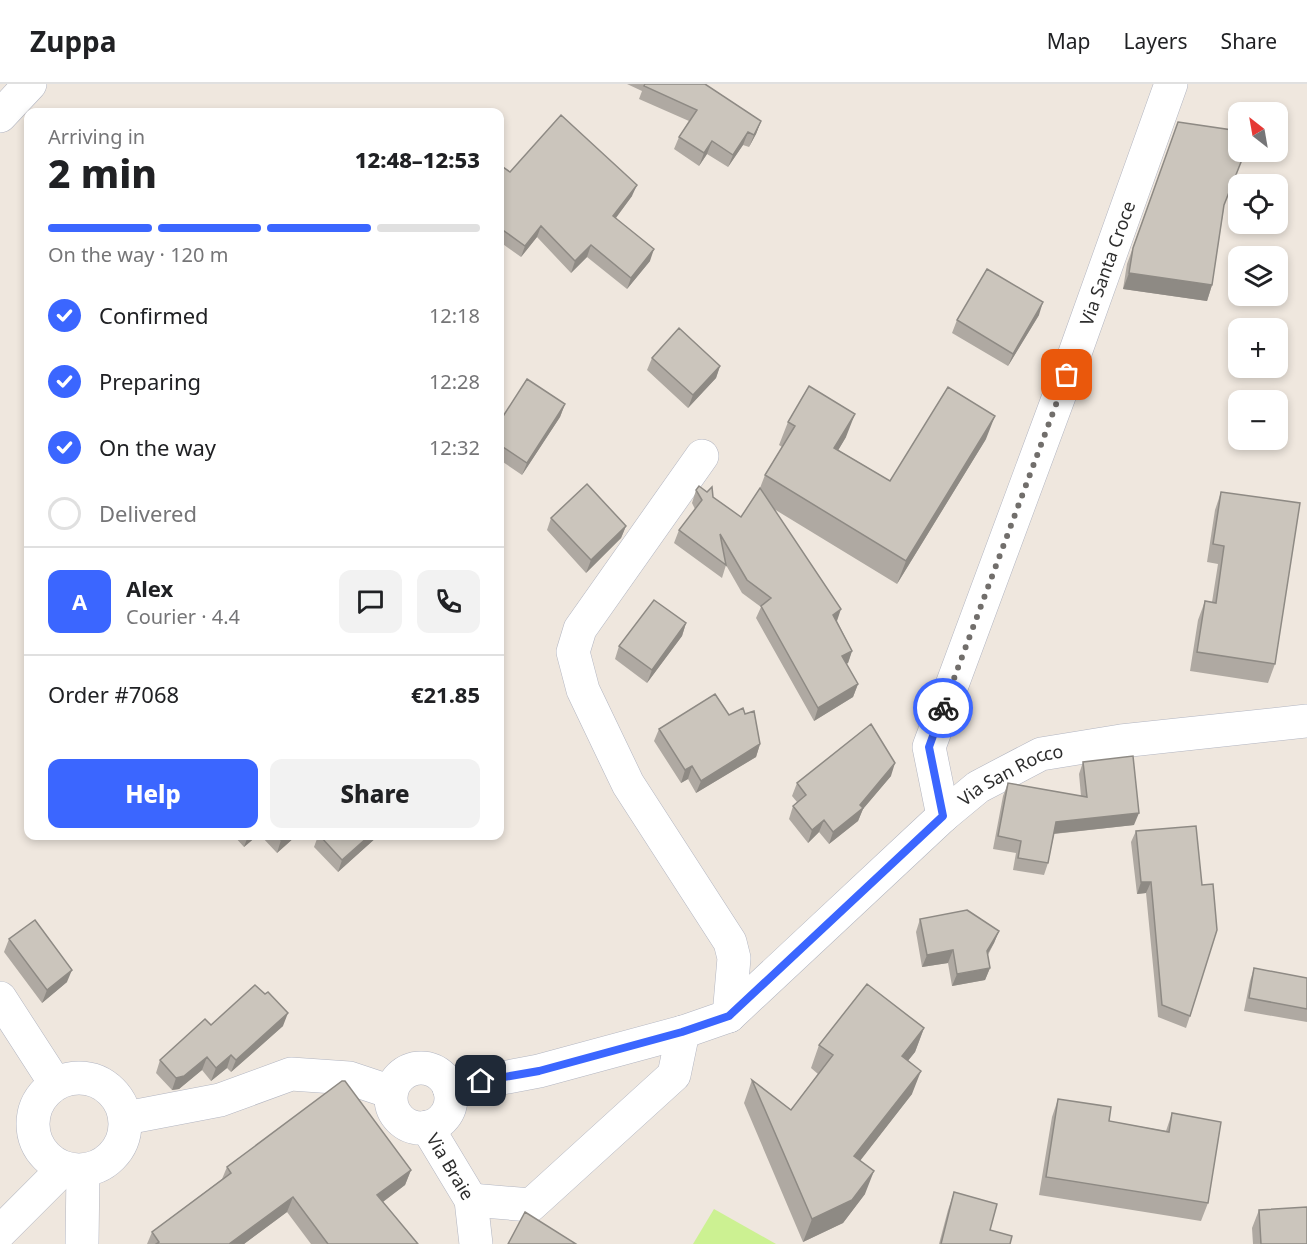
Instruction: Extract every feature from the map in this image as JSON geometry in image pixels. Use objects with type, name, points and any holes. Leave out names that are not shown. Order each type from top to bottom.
[{"type":"street","points":[[0,116],[30,84]]},
{"type":"street","name":"Via Santa Croce","points":[[943,816],[929,747],[1172,84]]},
{"type":"street","points":[[702,456],[580,629],[573,652],[583,690],[628,784],[730,942],[734,958],[729,1016]]},
{"type":"street","name":"Via San Rocco","points":[[449,1088],[539,1071],[682,1032],[729,1016],[943,816],[978,788],[1041,754],[1306,716]]},
{"type":"street","points":[[0,998],[55,1083]]},
{"type":"street","points":[[471,1200],[531,1205],[674,1075],[682,1032]]},
{"type":"street","points":[[414,1068],[437,1072],[449,1088],[451,1103],[447,1114],[438,1122],[427,1127],[416,1128],[405,1123],[396,1115],[391,1104],[391,1092],[395,1081],[414,1068]]},
{"type":"street","points":[[126,1118],[220,1100],[291,1074],[349,1078],[391,1092]]},
{"type":"street","points":[[0,1232],[74,1170],[106,1162],[122,1143],[126,1118],[118,1097],[100,1082],[78,1077],[55,1083],[37,1102],[32,1128],[42,1153],[74,1170]]},
{"type":"street","name":"Via Braie","points":[[427,1127],[471,1200],[476,1244]]},
{"type":"street","points":[[74,1170],[82,1244]]},
{"type":"green space","points":[[714,1209],[776,1244],[693,1244]]},
{"type":"building","points":[[645,84],[705,84],[761,121],[754,135],[748,132],[733,155],[712,141],[704,153],[679,137],[697,110],[644,86]]},
{"type":"building","points":[[561,115],[637,185],[613,216],[654,249],[631,278],[591,245],[575,261],[541,226],[525,246],[504,231],[504,168],[510,172]]},
{"type":"building","points":[[1178,122],[1228,129],[1228,162],[1241,162],[1236,174],[1228,174],[1228,195],[1224,205],[1212,285],[1129,273],[1133,248]]},
{"type":"building","points":[[987,269],[1043,302],[1013,354],[957,320]]},
{"type":"building","points":[[679,328],[720,366],[693,395],[652,358]]},
{"type":"building","points":[[527,379],[565,404],[527,463],[504,448],[504,415]]},
{"type":"building","points":[[809,386],[855,414],[834,448],[890,481],[948,387],[995,416],[906,561],[765,475],[795,426],[788,422]]},
{"type":"building","points":[[587,484],[626,526],[591,560],[551,518]]},
{"type":"building","points":[[699,486],[707,492],[712,487],[713,497],[741,517],[760,488],[841,609],[833,615],[852,651],[842,656],[858,684],[818,708],[761,606],[771,598],[747,580],[720,534],[726,565],[679,530],[702,500],[696,490]]},
{"type":"building","points":[[1221,492],[1300,503],[1275,664],[1197,652],[1205,601],[1216,603],[1224,546],[1213,544]]},
{"type":"building","points":[[654,600],[686,623],[652,670],[619,646]]},
{"type":"building","points":[[715,694],[729,715],[743,708],[745,714],[754,711],[760,744],[701,781],[692,766],[685,770],[659,729]]},
{"type":"building","points":[[871,724],[895,763],[860,805],[863,808],[833,832],[824,820],[812,830],[793,806],[806,795],[797,783]]},
{"type":"building","points":[[1133,756],[1139,813],[1056,822],[1048,863],[1018,858],[1021,841],[998,836],[1008,783],[1087,797],[1083,762]]},
{"type":"building","points":[[1196,826],[1202,885],[1213,884],[1217,930],[1190,1016],[1162,1005],[1151,882],[1141,882],[1136,831]]},
{"type":"building","points":[[324,840],[364,840],[342,860]]},
{"type":"building","points":[[967,910],[999,931],[987,951],[990,968],[957,974],[953,950],[927,955],[920,919]]},
{"type":"building","points":[[35,920],[72,970],[47,990],[9,939]]},
{"type":"building","points":[[1254,968],[1307,978],[1307,1009],[1249,998]]},
{"type":"building","points":[[867,984],[924,1028],[902,1056],[921,1071],[854,1156],[874,1171],[852,1200],[812,1219],[752,1080],[791,1110],[833,1055],[819,1045]]},
{"type":"building","points":[[255,985],[265,994],[268,992],[288,1013],[236,1060],[231,1055],[216,1068],[207,1057],[184,1076],[176,1078],[160,1060],[205,1019],[211,1025]]},
{"type":"building","points":[[345,1081],[411,1170],[377,1195],[418,1244],[328,1244],[293,1197],[229,1244],[156,1244],[159,1242],[152,1232],[231,1173],[227,1167]]},
{"type":"building","points":[[1058,1099],[1111,1107],[1109,1121],[1169,1132],[1172,1113],[1221,1122],[1208,1203],[1046,1177]]},
{"type":"building","points":[[954,1192],[997,1204],[990,1230],[1012,1236],[1010,1244],[941,1244]]},
{"type":"building","points":[[1307,1207],[1307,1244],[1261,1244],[1259,1210]]},
{"type":"building","points":[[525,1212],[576,1244],[508,1244]]},
{"type":"way so far","points":[[943,708],[1067,375]]},
{"type":"route","points":[[481,1081],[539,1071],[682,1032],[729,1016],[943,816],[929,747],[943,708]]}]
